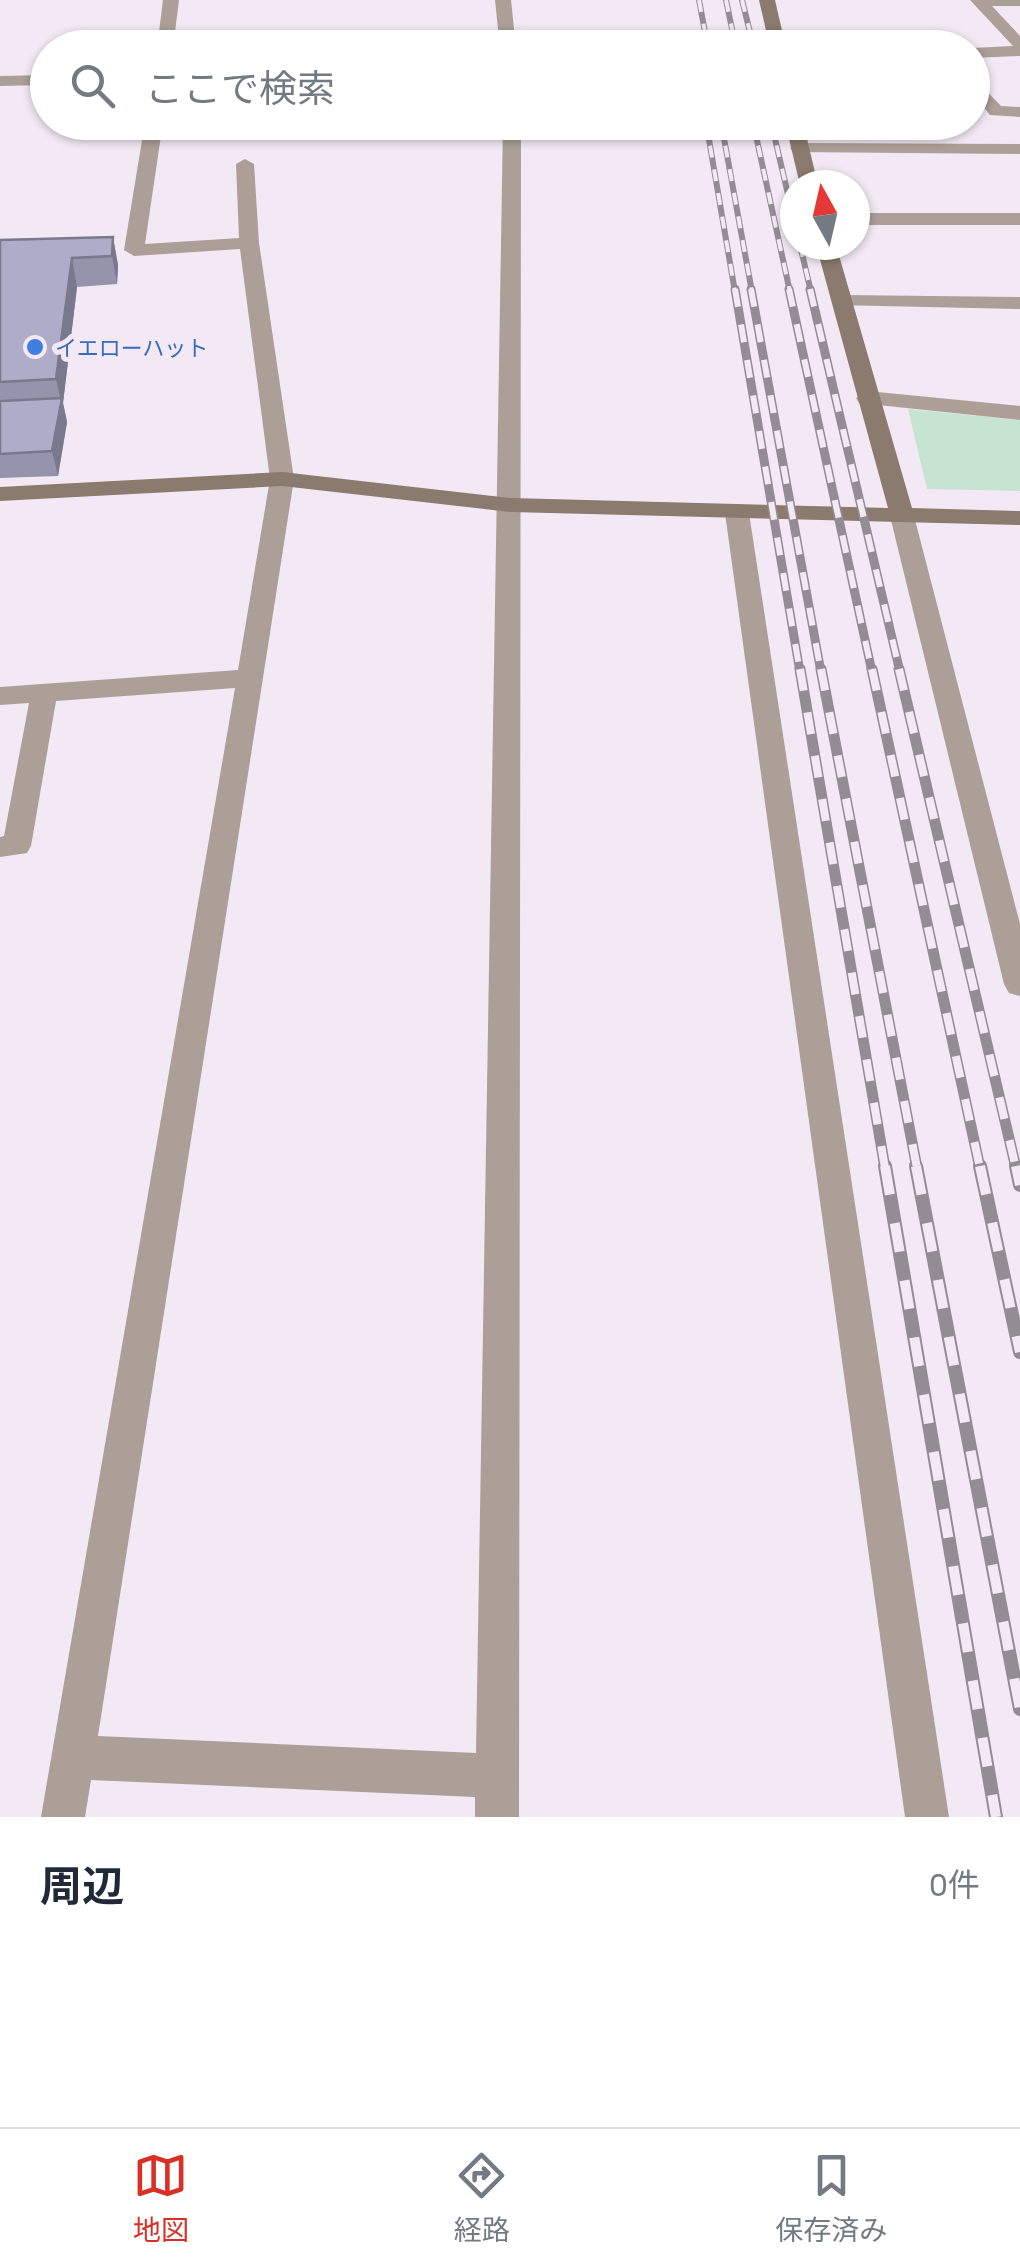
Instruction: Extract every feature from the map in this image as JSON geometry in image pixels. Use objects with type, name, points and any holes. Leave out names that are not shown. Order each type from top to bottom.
[{"type":"street","points":[[167,30],[171,0]]},
{"type":"street","points":[[503,0],[506,30]]},
{"type":"street","points":[[767,0],[774,30]]},
{"type":"street","points":[[979,1],[1020,1]]},
{"type":"street","points":[[979,1],[1020,48]]},
{"type":"street","points":[[990,51],[1020,48]]},
{"type":"street","points":[[0,80],[30,80]]},
{"type":"street","points":[[990,104],[996,112],[1020,112]]},
{"type":"street","points":[[134,250],[151,140]]},
{"type":"street","points":[[72,1757],[498,1796],[512,140]]},
{"type":"street","points":[[797,140],[805,170]]},
{"type":"street","points":[[799,148],[1020,149]]},
{"type":"street","points":[[62,1817],[282,479],[249,243],[245,164]]},
{"type":"street","points":[[870,219],[1020,219]]},
{"type":"street","points":[[112,248],[249,243]]},
{"type":"street","points":[[831,260],[902,516],[1020,984]]},
{"type":"street","points":[[843,300],[1020,303]]},
{"type":"street","points":[[867,398],[1020,413]]},
{"type":"street","points":[[0,494],[282,479],[511,506],[1020,518]]},
{"type":"street","points":[[736,513],[927,1817]]},
{"type":"street","points":[[0,696],[250,678]]},
{"type":"street","points":[[0,847],[18,846],[44,692]]},
{"type":"green space","points":[[908,409],[1020,420],[1020,491],[927,489]]},
{"type":"building","name":"イエローハット","points":[[113,237],[112,256],[72,258],[56,379],[0,382],[0,240]]},
{"type":"building","points":[[62,398],[52,451],[0,454],[0,401]]},
{"type":"railway","points":[[699,0],[705,30]]},
{"type":"railway","points":[[726,0],[732,30]]},
{"type":"railway","points":[[742,0],[750,30]]},
{"type":"railway","points":[[709,140],[735,292]]},
{"type":"railway","points":[[724,140],[752,292]]},
{"type":"railway","points":[[757,140],[790,292]]},
{"type":"railway","points":[[775,140],[782,170]]},
{"type":"railway","points":[[804,260],[811,292]]},
{"type":"railway","points":[[735,289],[800,672]]},
{"type":"railway","points":[[751,289],[821,672]]},
{"type":"railway","points":[[789,289],[872,672]]},
{"type":"railway","points":[[810,289],[900,672]]},
{"type":"railway","points":[[800,669],[885,1168]]},
{"type":"railway","points":[[821,669],[917,1168]]},
{"type":"railway","points":[[872,669],[980,1168]]},
{"type":"railway","points":[[899,669],[1016,1168]]},
{"type":"railway","points":[[885,1166],[996,1817]]},
{"type":"railway","points":[[916,1166],[1020,1709]]},
{"type":"railway","points":[[980,1166],[1020,1352]]},
{"type":"railway","points":[[1016,1166],[1020,1185]]},
{"type":"place","name":"イエローハット","points":[[35,347]]}]
